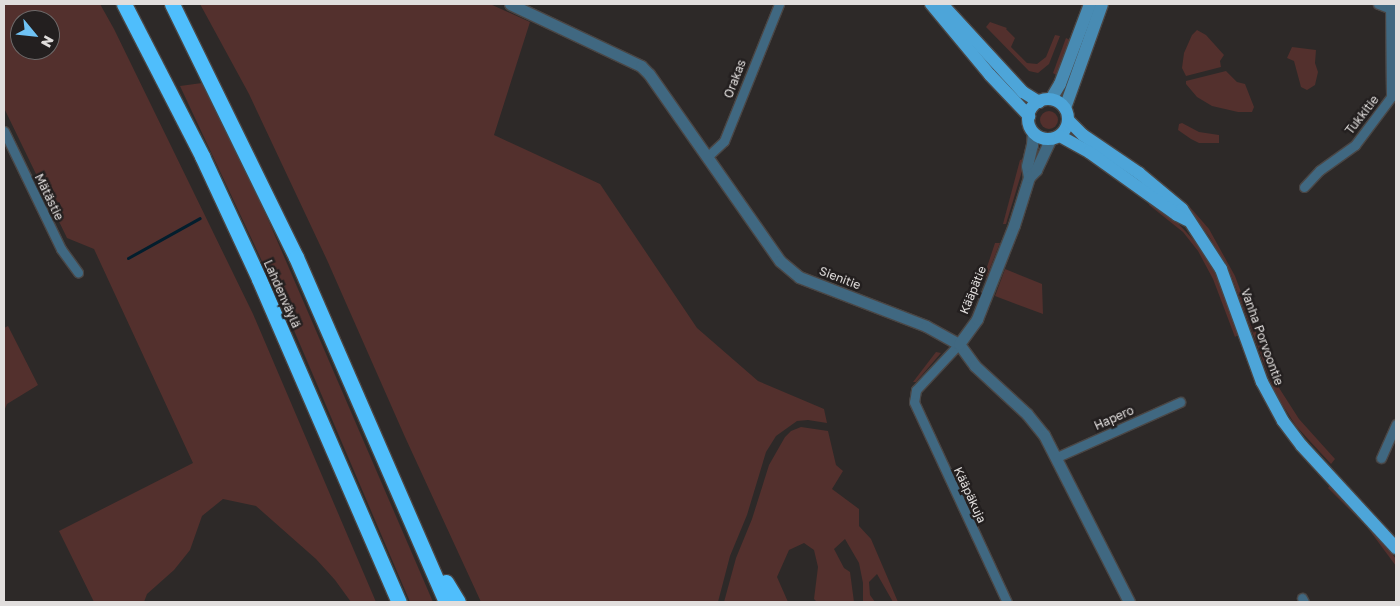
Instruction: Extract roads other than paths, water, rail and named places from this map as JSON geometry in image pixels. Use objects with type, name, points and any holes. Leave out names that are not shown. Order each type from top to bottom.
[{"type":"highway","name":"Lahdenväylä","points":[[124,4],[202,156],[259,279],[399,602]]},
{"type":"highway","points":[[172,4],[296,257],[446,602]]},
{"type":"highway","points":[[418,536],[458,602]]},
{"type":"main road","points":[[931,4],[990,75],[1029,116]]},
{"type":"main road","points":[[942,4],[1023,92],[1065,108]]},
{"type":"main road","points":[[1090,4],[1060,84],[1045,101],[1033,106],[1029,116],[1029,124],[1038,137],[1055,138],[1066,130],[1068,121],[1065,108],[1102,4]]},
{"type":"main road","name":"Vanha Porvoontie","points":[[1068,121],[1083,135],[1160,190],[1182,209],[1204,240],[1221,269],[1262,382],[1283,421],[1302,446],[1396,548]]},
{"type":"main road","name":"Vanha Porvoontie","points":[[1055,138],[1088,152],[1177,215],[1189,221]]},
{"type":"street","name":"Sienitie","points":[[510,4],[528,8],[641,66],[707,156],[780,261],[799,277],[926,326],[959,344],[975,366],[1027,414],[1044,435],[1057,457],[1129,602]]},
{"type":"street","name":"Orakas","points":[[707,156],[724,141],[779,4]]},
{"type":"street","points":[[1378,4],[1392,13]]},
{"type":"street","name":"Tukkitie","points":[[1304,187],[1320,170],[1355,145],[1388,104],[1392,88],[1392,13]]},
{"type":"street","name":"Mätästie","points":[[4,131],[60,249],[78,272]]},
{"type":"street","name":"Kääpätie","points":[[1029,177],[1027,166],[1033,132]]},
{"type":"street","name":"Kääpätie","points":[[914,397],[916,390],[959,344],[977,319],[1014,225],[1029,177],[1036,170],[1055,138]]},
{"type":"street","name":"Kääpäkuja","points":[[914,397],[916,408],[1007,602]]},
{"type":"street","name":"Hapero","points":[[1057,457],[1180,402]]},
{"type":"street","points":[[1382,458],[1396,424]]},
{"type":"waterway","points":[[128,258],[200,218]]}]
